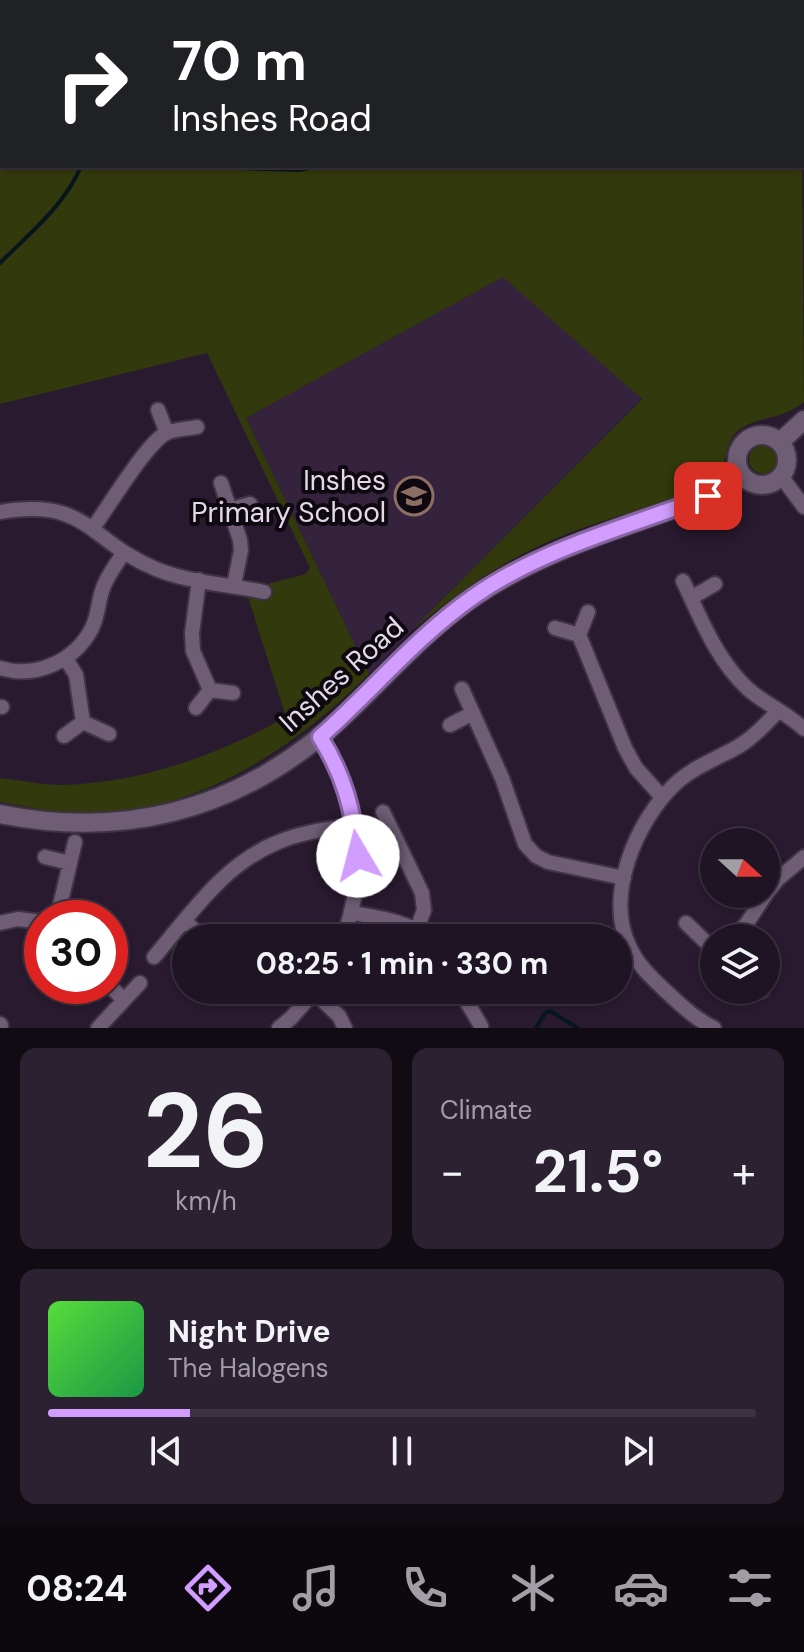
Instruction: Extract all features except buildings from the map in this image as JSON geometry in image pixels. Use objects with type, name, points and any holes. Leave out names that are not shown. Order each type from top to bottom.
[{"type":"street","points":[[158,410],[167,433]]},
{"type":"street","points":[[780,442],[804,420]]},
{"type":"street","points":[[93,528],[148,450],[167,433],[197,427]]},
{"type":"street","points":[[765,435],[785,448],[787,462],[776,481],[762,485],[743,476],[737,460],[738,452],[749,438],[765,435]]},
{"type":"street","name":"Inshes Road","points":[[0,814],[77,824],[139,820],[185,809],[258,781],[320,737],[429,632],[473,597],[553,552],[708,496],[730,487],[743,476]]},
{"type":"street","points":[[781,476],[804,507]]},
{"type":"street","points":[[221,483],[241,550],[234,585]]},
{"type":"street","points":[[229,510],[250,504]]},
{"type":"street","points":[[0,512],[25,508],[58,511],[76,517],[124,552],[158,570],[264,592]]},
{"type":"street","points":[[0,668],[25,671],[44,668],[66,659],[91,629],[107,578],[124,552]]},
{"type":"street","points":[[199,580],[192,633],[193,651],[210,690]]},
{"type":"street","points":[[683,581],[713,643],[729,668],[749,690],[804,729]]},
{"type":"street","points":[[691,598],[715,584]]},
{"type":"street","points":[[588,612],[579,635],[625,748],[636,768],[662,797]]},
{"type":"street","points":[[555,628],[579,635]]},
{"type":"street","points":[[66,659],[76,675],[83,722]]},
{"type":"street","points":[[462,689],[502,778],[525,844],[536,856],[561,866],[624,878]]},
{"type":"street","points":[[210,690],[233,693]]},
{"type":"street","points":[[196,708],[210,690]]},
{"type":"street","points":[[714,1028],[681,1005],[638,962],[628,945],[623,927],[624,878],[638,834],[662,797],[695,768],[749,740],[778,711]]},
{"type":"street","points":[[450,725],[473,713]]},
{"type":"street","points":[[83,722],[109,734]]},
{"type":"street","points":[[64,736],[83,722]]},
{"type":"street","points":[[320,737],[345,783],[355,825],[358,856],[353,913],[349,924]]},
{"type":"street","points":[[383,812],[422,893],[423,924]]},
{"type":"street","points":[[154,957],[228,873],[253,854],[301,834],[355,825]]},
{"type":"street","points":[[378,844],[394,836]]},
{"type":"street","points":[[61,900],[75,842]]},
{"type":"street","points":[[45,857],[70,863]]},
{"type":"street","points":[[780,877],[804,857]]},
{"type":"street","points":[[353,913],[392,924]]},
{"type":"street","points":[[0,923],[24,920]]},
{"type":"street","points":[[185,921],[188,924]]},
{"type":"street","points":[[686,923],[700,936]]},
{"type":"street","points":[[128,996],[140,983]]},
{"type":"street","points":[[98,1028],[120,1004]]},
{"type":"street","points":[[279,1028],[302,1004]]},
{"type":"street","points":[[327,1004],[345,1028]]},
{"type":"street","points":[[468,1004],[481,1026]]},
{"type":"shaded area","name":"Inshes Primary School","points":[[504,276],[642,398],[369,674],[246,418]]},
{"type":"green space","points":[[0,168],[802,168],[804,402],[736,432],[721,469],[703,485],[538,546],[473,584],[410,632],[642,399],[503,277],[246,418],[369,674],[333,708],[262,760],[184,797],[142,808],[99,813],[54,811],[0,802],[0,778],[62,785],[150,773],[206,755],[286,717],[248,597],[267,584],[306,574],[310,568],[207,353],[0,404]]},
{"type":"green space","points":[[764,444],[775,448],[779,459],[775,470],[764,474],[753,470],[749,459],[753,448]]},
{"type":"waterway","points":[[0,263],[56,206],[80,168]]},
{"type":"waterway","points":[[238,168],[309,168]]},
{"type":"waterway","points":[[536,1028],[545,1013],[550,1011],[578,1028]]},
{"type":"place","name":"Inshes Primary School","points":[[414,496]]},
{"type":"route","points":[[358,856],[355,825],[345,783],[320,737],[429,632],[473,597],[553,552],[708,496]]}]
